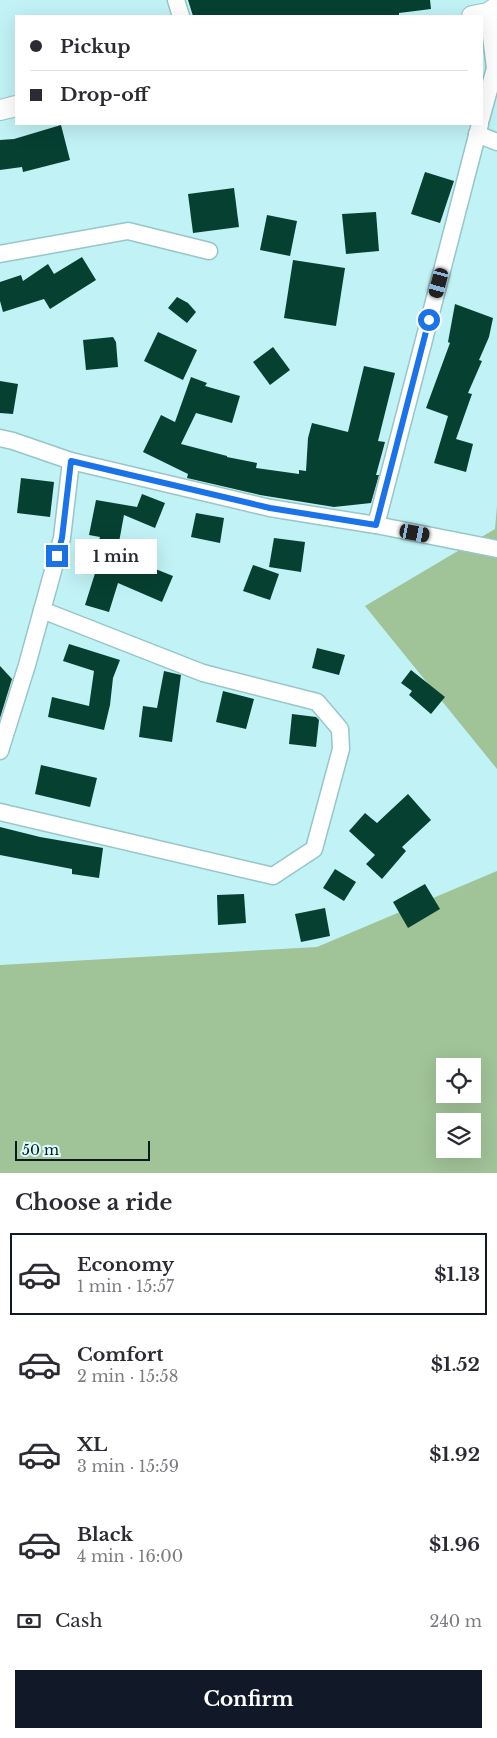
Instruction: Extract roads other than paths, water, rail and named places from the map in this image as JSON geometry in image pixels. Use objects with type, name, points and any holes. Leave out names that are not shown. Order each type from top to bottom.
[{"type":"street","points":[[176,0],[181,15]]},
{"type":"street","points":[[483,112],[495,68],[486,12]]},
{"type":"street","points":[[0,110],[15,106]]},
{"type":"street","points":[[376,525],[479,126],[497,142]]},
{"type":"street","points":[[0,254],[128,231],[209,250]]},
{"type":"street","points":[[0,438],[71,461],[270,508],[376,525],[497,549]]},
{"type":"street","points":[[0,751],[27,665],[62,538],[71,461]]},
{"type":"street","points":[[0,812],[273,876],[314,849],[341,749],[340,728],[317,702],[203,673],[42,610]]}]
